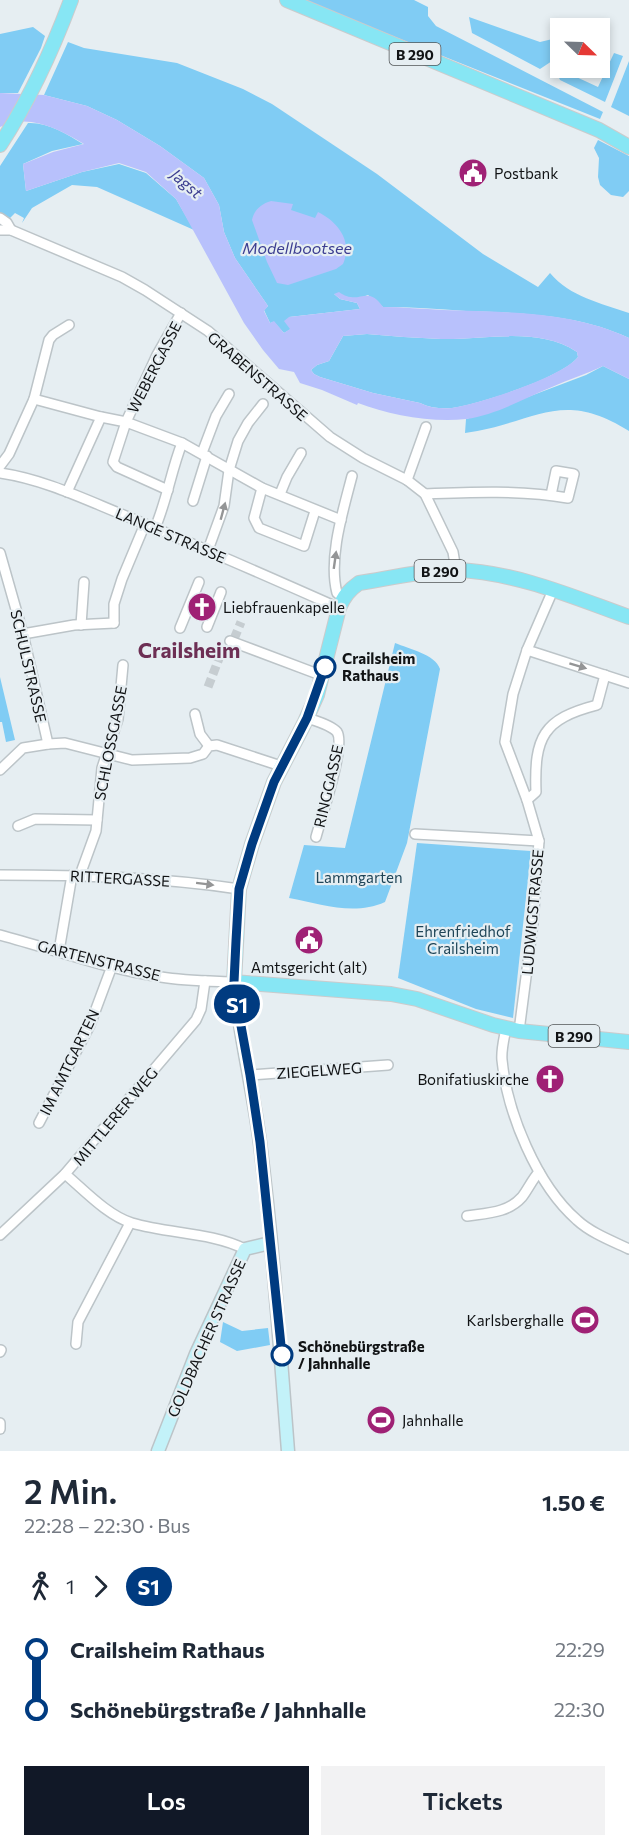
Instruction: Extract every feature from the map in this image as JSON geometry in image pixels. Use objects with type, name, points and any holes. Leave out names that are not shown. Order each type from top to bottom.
[{"type":"main road","points":[[0,145],[30,96],[52,52],[71,0]]},
{"type":"main road","name":"B 290","points":[[287,0],[599,130],[629,147]]},
{"type":"main road","name":"B 290","points":[[342,602],[359,583],[456,570],[494,575],[553,590],[629,617]]},
{"type":"main road","points":[[288,1451],[266,1189],[234,982],[239,889],[255,835],[281,766],[307,718],[323,676],[342,602]]},
{"type":"main road","name":"B 290","points":[[234,982],[391,994],[417,999],[512,1030],[629,1042]]},
{"type":"main road","name":"GOLDBACHER STRASSE","points":[[158,1451],[196,1354],[245,1250],[270,1243]]},
{"type":"street","name":"GRABENSTRASSE","points":[[0,218],[7,223],[11,231]]},
{"type":"street","name":"GRABENSTRASSE","points":[[0,230],[11,231],[122,277],[208,331],[330,437],[363,458],[407,480],[425,494],[453,552],[456,570]]},
{"type":"street","name":"WEBERGASSE","points":[[168,490],[114,465],[113,458],[126,422],[157,355],[181,313]]},
{"type":"street","points":[[0,466],[9,454],[34,399],[49,340],[59,330],[69,325]]},
{"type":"street","points":[[193,501],[213,423],[229,394]]},
{"type":"street","points":[[34,399],[126,422],[182,443],[262,488],[341,520]]},
{"type":"street","points":[[208,550],[224,506],[229,470],[238,441],[263,404]]},
{"type":"street","points":[[67,492],[101,417]]},
{"type":"street","points":[[407,480],[426,427]]},
{"type":"street","points":[[155,528],[162,512],[172,471],[182,443]]},
{"type":"street","points":[[280,494],[290,470],[301,453]]},
{"type":"street","name":"LANGE STRASSE","points":[[0,473],[67,492],[342,602]]},
{"type":"street","points":[[342,602],[333,576],[341,520],[352,476]]},
{"type":"street","points":[[262,488],[254,518],[259,528],[304,546],[315,510]]},
{"type":"street","points":[[425,494],[461,492],[551,495]]},
{"type":"street","points":[[23,634],[81,625],[117,625],[114,604],[145,524]]},
{"type":"street","name":"SCHULSTRASSE","points":[[0,553],[23,634],[48,744]]},
{"type":"street","points":[[81,625],[84,582]]},
{"type":"street","points":[[180,627],[200,582]]},
{"type":"street","name":"LUDWIGSTRASSE","points":[[553,590],[527,650],[513,694],[505,742],[527,800],[538,841],[533,923],[512,1030],[502,1058],[507,1089],[526,1148],[539,1173],[558,1200],[578,1221],[629,1249]]},
{"type":"street","points":[[207,627],[221,592]]},
{"type":"street","points":[[233,641],[323,676]]},
{"type":"street","points":[[527,650],[629,683]]},
{"type":"street","name":"SCHLOSSGASSE","points":[[59,951],[76,875],[96,831],[102,768],[118,719],[123,665]]},
{"type":"street","points":[[527,800],[536,792],[538,751],[546,729],[573,711],[597,705],[605,675]]},
{"type":"street","points":[[195,714],[200,734],[209,746],[224,747],[281,766]]},
{"type":"street","name":"RINGGASSE","points":[[307,718],[335,730],[340,739],[338,761],[316,837]]},
{"type":"street","points":[[0,770],[23,748],[48,744],[65,743],[87,747],[132,760],[190,758],[203,754],[209,746]]},
{"type":"street","name":"SCHLOSSGASSE","points":[[18,826],[35,819],[97,820]]},
{"type":"street","points":[[415,834],[538,841]]},
{"type":"street","name":"RITTERGASSE","points":[[0,875],[76,875],[202,883],[239,889]]},
{"type":"street","name":"GARTENSTRASSE","points":[[0,935],[160,977],[234,982]]},
{"type":"street","name":"IM AMTGARTEN","points":[[39,1123],[90,1025],[112,966]]},
{"type":"street","name":"MITTLERER WEG","points":[[0,1235],[65,1174],[196,1020],[201,1009],[204,981]]},
{"type":"street","name":"ZIEGELWEG","points":[[250,1075],[388,1065]]},
{"type":"street","points":[[467,1216],[500,1211],[511,1206],[522,1197],[539,1173]]},
{"type":"street","points":[[65,1174],[101,1205],[130,1223],[228,1241],[245,1250]]},
{"type":"street","points":[[76,1344],[78,1322],[130,1223]]},
{"type":"street","points":[[0,1423],[0,1429]]},
{"type":"green space","points":[[303,0],[414,0],[428,7],[428,16],[436,26],[603,112],[600,119]]},
{"type":"green space","points":[[469,17],[540,42],[550,40],[550,62],[540,69],[472,33]]},
{"type":"green space","points":[[33,27],[45,36],[41,48],[18,93],[0,93],[0,34]]},
{"type":"green space","points":[[68,42],[84,48],[177,63],[243,89],[272,104],[377,174],[483,254],[538,287],[550,273],[576,294],[629,313],[629,338],[570,319],[508,313],[383,307],[368,295],[357,299],[334,294],[340,299],[357,303],[360,309],[289,317],[291,329],[284,333],[274,322],[270,323],[264,310],[268,306],[235,258],[224,232],[219,205],[204,178],[160,146],[117,120],[87,106],[44,95]]},
{"type":"green space","points":[[614,53],[623,56],[605,102],[559,78],[578,78],[598,87],[602,78],[610,78],[610,62]]},
{"type":"green space","points":[[629,61],[629,116],[611,107]]},
{"type":"green space","points":[[28,123],[50,127],[83,144],[52,151],[23,164],[26,191],[82,172],[119,164],[146,173],[176,199],[194,230],[97,187],[72,185],[32,208],[22,223],[24,218],[15,213],[10,218],[0,212],[0,166]]},
{"type":"green space","points":[[598,140],[629,156],[629,191],[623,197],[611,195],[600,185],[599,158],[594,148]]},
{"type":"green space","points":[[367,334],[441,339],[528,337],[562,344],[577,352],[578,357],[555,373],[519,389],[465,406],[448,408],[432,407],[373,393],[320,377],[311,370],[329,361],[343,336]]},
{"type":"green space","points":[[603,366],[629,379],[629,431],[605,418],[584,411],[565,410],[547,412],[489,429],[465,433],[466,419],[586,375]]},
{"type":"green space","name":"Lammgarten","points":[[395,643],[433,659],[440,669],[407,843],[385,902],[361,908],[337,908],[289,898],[304,845],[345,848]]},
{"type":"green space","points":[[0,677],[15,740],[6,742],[2,722],[0,722]]},
{"type":"green space","name":"Ehrenfriedhof Crailsheim","points":[[417,843],[531,851],[513,1018],[476,1009],[398,978]]},
{"type":"green space","points":[[223,1322],[242,1331],[268,1328],[270,1345],[237,1351],[220,1342]]},
{"type":"water","name":"Jagst","points":[[0,93],[44,95],[87,106],[117,120],[160,146],[204,178],[219,205],[224,232],[235,258],[268,306],[264,311],[270,323],[274,321],[284,333],[290,329],[284,321],[289,317],[360,309],[357,303],[340,299],[334,294],[339,292],[352,297],[372,297],[383,307],[490,311],[561,318],[607,329],[629,338],[629,379],[603,366],[499,410],[477,417],[453,420],[411,417],[358,403],[357,405],[300,383],[294,372],[279,369],[263,350],[244,323],[176,199],[146,172],[119,163],[82,172],[26,191],[23,164],[53,152],[84,144],[54,128],[32,122],[11,123],[0,127]],"holes":[[[367,334],[441,339],[528,337],[562,344],[577,352],[578,357],[569,365],[538,381],[481,401],[448,408],[432,407],[373,393],[320,377],[311,370],[329,361],[343,336]]]},
{"type":"water","name":"Modellbootsee","points":[[271,201],[293,204],[291,210],[315,218],[318,212],[332,221],[345,240],[346,256],[343,264],[336,269],[288,285],[277,283],[252,220],[258,208]]},
{"type":"tunnel","points":[[234,639],[241,622]]},
{"type":"tunnel","points":[[208,687],[223,648]]},
{"type":"bus line","name":"S1","points":[[282,1355],[260,1142],[234,982],[239,889],[274,782],[307,718],[325,667]]},
{"type":"place","name":"Postbank","points":[[473,173]]},
{"type":"place","name":"Liebfrauenkapelle","points":[[202,607]]},
{"type":"place","name":"Crailsheim Rathaus","points":[[325,667]]},
{"type":"place","name":"Amtsgericht (alt)","points":[[309,940]]},
{"type":"place","name":"Bonifatiuskirche","points":[[550,1079]]},
{"type":"place","name":"Karlsberghalle","points":[[585,1320]]},
{"type":"place","name":"Schönebürgstraße / Jahnhalle","points":[[282,1355]]},
{"type":"place","name":"Jahnhalle","points":[[381,1420]]},
{"type":"district","name":"Crailsheim","points":[[189,649]]}]
